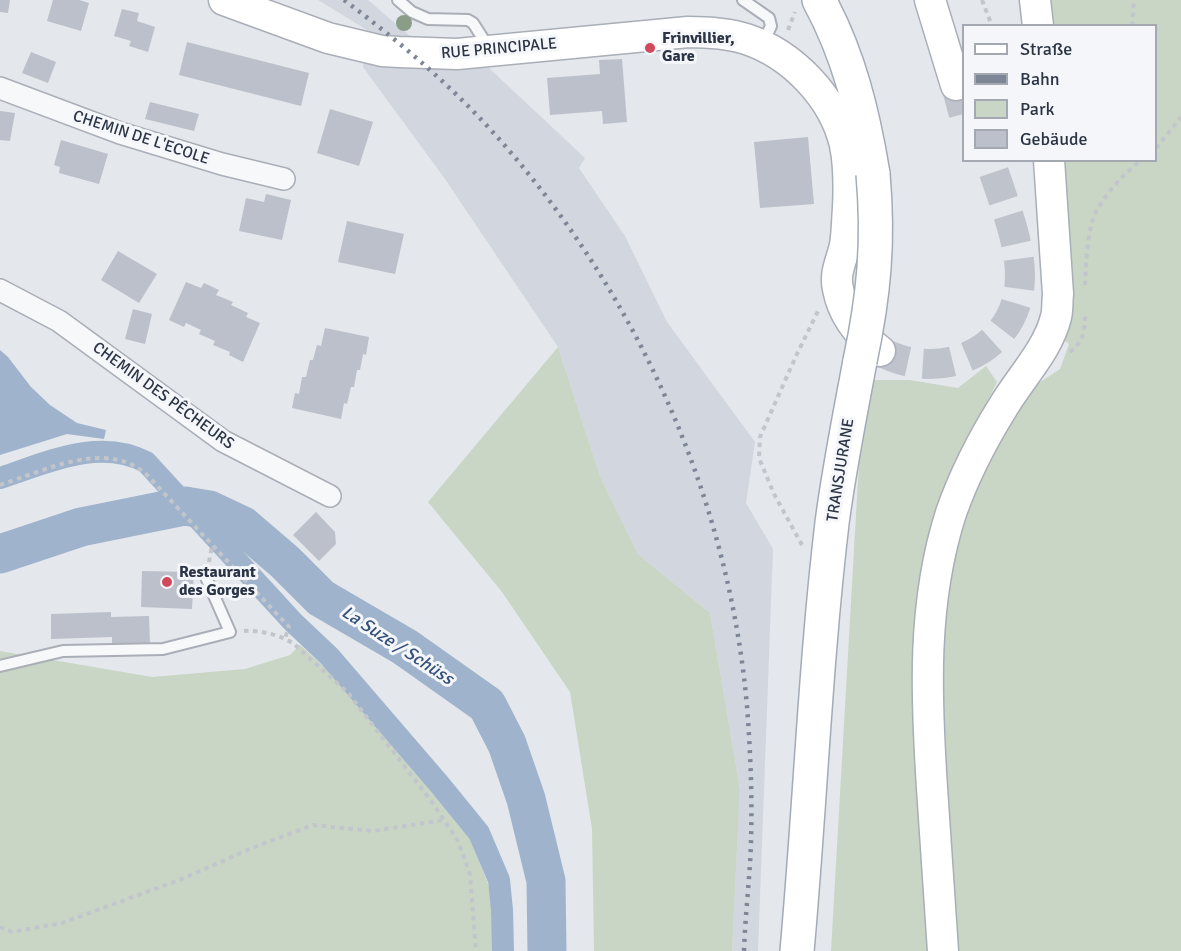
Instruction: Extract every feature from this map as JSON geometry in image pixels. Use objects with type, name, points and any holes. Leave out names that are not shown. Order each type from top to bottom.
[{"type":"main road","name":"RUE PRINCIPALE","points":[[224,0],[328,38],[382,51],[427,54],[490,51],[688,32],[721,34],[776,44]]},
{"type":"main road","points":[[930,0],[956,85]]},
{"type":"main road","points":[[1035,0],[1038,24]]},
{"type":"main road","name":"TRANSJURANE","points":[[797,951],[806,858],[818,663],[832,523],[842,453],[875,348],[869,317],[875,268],[877,220],[866,130],[848,64],[807,5]]},
{"type":"main road","points":[[776,44],[820,92],[839,128],[845,145],[848,175],[845,246],[860,299],[874,322],[875,348]]},
{"type":"main road","points":[[943,951],[927,699],[928,634],[932,597],[952,511],[986,436],[1038,355],[1056,316],[1058,294],[1049,162]]},
{"type":"street","name":"CHEMIN DE L'ECOLE","points":[[0,88],[120,133],[222,164],[284,179]]},
{"type":"street","name":"CHEMIN DES PÊCHEURS","points":[[0,290],[59,321],[223,441],[330,496]]},
{"type":"lane","points":[[398,0],[412,12],[428,19],[461,20],[473,23],[490,51]]},
{"type":"lane","points":[[743,0],[769,18],[776,44]]},
{"type":"lane","points":[[0,666],[63,651],[163,649],[230,632],[205,574]]},
{"type":"path","points":[[982,0],[991,24]]},
{"type":"path","points":[[1132,24],[1134,0]]},
{"type":"path","points":[[776,44],[807,5]]},
{"type":"path","points":[[1157,146],[1181,117]]},
{"type":"path","points":[[1085,290],[1086,255],[1095,212],[1123,175],[1139,162]]},
{"type":"path","points":[[1038,355],[1054,359],[1080,344],[1085,325],[1085,302]]},
{"type":"path","points":[[1,485],[80,460],[97,457],[119,460],[142,470],[289,627],[285,638]]},
{"type":"path","points":[[211,553],[213,545]]},
{"type":"path","points":[[230,632],[256,630],[285,638],[294,644],[348,693],[420,786],[458,841],[470,874],[476,951]]},
{"type":"path","points":[[0,927],[12,932],[63,923],[182,879],[252,848],[313,825],[373,831],[444,820]]},
{"type":"shaded area","points":[[318,0],[368,0],[446,67],[489,68],[585,158],[579,168],[625,236],[667,322],[755,442],[746,503],[773,549],[758,951],[732,951],[740,789],[710,613],[638,554],[600,476],[558,347],[445,179],[363,67],[367,30]]},
{"type":"green space","points":[[1045,0],[1181,0],[1181,951],[831,951],[860,445],[871,380],[910,380],[958,388],[986,366],[997,382],[965,448],[996,447],[1036,385],[1060,369],[1069,344],[1062,339],[1061,162],[1157,162],[1157,24],[1047,24]]},
{"type":"green space","points":[[558,347],[600,476],[638,554],[710,613],[740,789],[732,951],[594,951],[592,829],[570,692],[502,592],[428,502]]},
{"type":"green space","points":[[300,645],[319,662],[459,809],[495,902],[503,951],[0,951],[0,651],[152,677],[245,669],[290,655]]},
{"type":"water","points":[[0,350],[31,387],[50,405],[77,423],[106,430],[104,439],[67,434],[0,455]]},
{"type":"building","points":[[0,0],[10,0],[8,13],[0,12]]},
{"type":"building","points":[[53,0],[79,0],[89,3],[81,31],[47,21]]},
{"type":"building","points":[[122,9],[139,13],[137,21],[155,27],[148,52],[129,46],[131,41],[114,36]]},
{"type":"building","points":[[187,42],[309,73],[301,106],[179,75]]},
{"type":"building","points":[[31,52],[56,62],[48,83],[22,73]]},
{"type":"building","points":[[622,59],[627,122],[603,124],[602,111],[550,115],[547,78],[600,74],[599,60]]},
{"type":"building","points":[[150,102],[199,114],[194,131],[145,119]]},
{"type":"building","points":[[330,109],[373,122],[359,166],[317,153]]},
{"type":"building","points":[[0,111],[15,113],[10,141],[0,140]]},
{"type":"building","points":[[808,137],[814,204],[760,208],[754,142]]},
{"type":"building","points":[[61,140],[108,154],[99,184],[59,173],[60,167],[54,165]]},
{"type":"building","points":[[266,194],[291,200],[282,240],[239,231],[246,198],[264,202]]},
{"type":"building","points":[[347,221],[404,234],[395,274],[338,262]]},
{"type":"building","points":[[118,251],[157,274],[139,303],[101,280]]},
{"type":"building","points":[[186,282],[201,288],[204,283],[219,290],[216,295],[233,302],[231,305],[248,313],[246,317],[260,323],[243,362],[229,355],[230,352],[213,345],[215,341],[199,334],[201,330],[186,323],[184,327],[169,320]]},
{"type":"building","points":[[133,309],[152,314],[145,344],[125,339]]},
{"type":"building","points":[[325,328],[369,337],[366,355],[363,354],[354,387],[351,387],[347,404],[344,403],[341,419],[292,408],[295,393],[299,394],[302,377],[306,377],[317,345],[321,346]]},
{"type":"building","points":[[316,512],[335,532],[336,544],[319,561],[293,535]]},
{"type":"building","name":"Restaurant des Gorges","points":[[142,571],[194,572],[192,609],[141,607]]},
{"type":"building","points":[[111,612],[111,617],[149,616],[150,644],[112,645],[112,637],[51,639],[51,614]]},
{"type":"waterway","points":[[0,478],[54,460],[91,452],[128,455],[146,462],[293,622],[329,656],[479,833],[499,880],[503,951]]},
{"type":"waterway","name":"La Suze / Schüss","points":[[0,554],[81,527],[185,506],[209,510],[243,526],[285,562],[321,598],[405,647],[487,705],[507,744],[526,799],[546,881],[547,951]]},
{"type":"tunnel","points":[[956,85],[962,108]]},
{"type":"tunnel","points":[[880,351],[904,361],[928,364],[951,362],[973,354],[992,341],[1007,324],[1016,302],[1020,276],[1019,262],[1009,218],[991,162]]},
{"type":"railway","points":[[344,0],[401,45],[456,94],[490,129],[542,190],[588,256],[630,325],[665,397],[695,471],[719,548],[736,627],[747,706],[751,785],[751,844],[744,951]]},
{"type":"place","name":"Frinvillier, Gare","points":[[650,48]]},
{"type":"place","name":"Restaurant des Gorges","points":[[167,582]]}]
